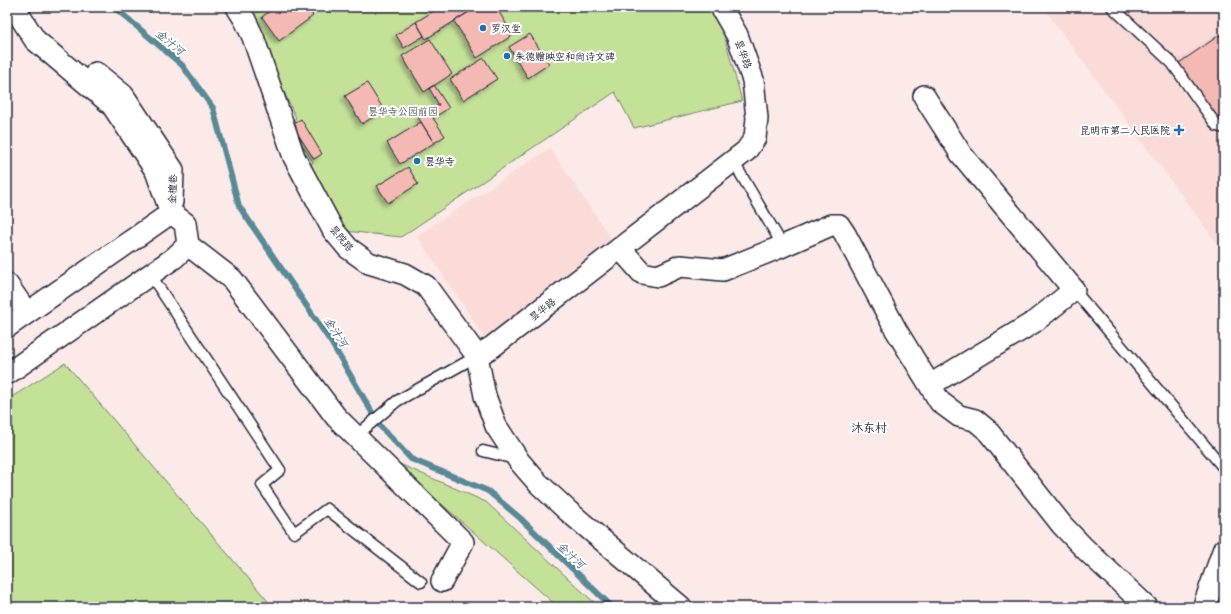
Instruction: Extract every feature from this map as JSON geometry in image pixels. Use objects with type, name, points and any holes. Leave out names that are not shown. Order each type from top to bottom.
[{"type":"street","name":"金檀巷","points":[[14,7],[34,40],[112,105],[156,171],[171,213]]},
{"type":"street","name":"金檀巷","points":[[30,7],[46,33],[123,95],[173,170],[171,213]]},
{"type":"street","name":"昙院路","points":[[237,7],[253,37],[294,156],[333,230],[348,248],[369,263],[405,274],[426,286],[478,356]]},
{"type":"street","name":"昙华路","points":[[478,356],[492,347],[746,151],[755,138],[757,118],[753,80],[737,35],[721,7]]},
{"type":"street","points":[[924,96],[961,154],[1074,290],[1034,322],[930,385]]},
{"type":"street","points":[[7,327],[171,213],[186,223],[188,245],[232,280],[336,417],[463,542],[442,581]]},
{"type":"street","points":[[620,248],[642,273],[658,276],[680,266],[723,270],[831,225],[839,226],[845,234],[896,330],[940,402],[958,416],[975,420],[987,430],[1062,525],[1084,548],[1147,607]]},
{"type":"street","points":[[7,374],[174,258],[188,245]]},
{"type":"street","points":[[7,284],[27,313]]},
{"type":"street","points":[[478,356],[485,396],[496,426],[519,460],[538,484],[681,607]]},
{"type":"street","points":[[1204,607],[1224,550]]},
{"type":"lane","points":[[1112,7],[1172,63],[1217,126],[1224,128]]},
{"type":"lane","points":[[733,161],[783,246]]},
{"type":"lane","points":[[150,274],[280,470],[262,485],[294,533],[327,510],[421,582]]},
{"type":"lane","points":[[1074,290],[1222,466],[1224,466]]},
{"type":"lane","points":[[356,436],[397,401],[478,356]]},
{"type":"lane","points":[[483,451],[519,460]]},
{"type":"shaded area","name":"昆明市第二人民医院","points":[[1043,7],[1224,7],[1224,253]]},
{"type":"shaded area","points":[[550,148],[618,249],[485,338],[417,236]]},
{"type":"green space","name":"昙华寺公园前园","points":[[265,7],[712,7],[719,17],[742,101],[634,128],[615,92],[401,237],[345,231],[310,165],[313,162],[288,123],[296,118],[250,18]]},
{"type":"green space","points":[[65,363],[273,607],[7,607],[7,400]]},
{"type":"green space","points":[[393,461],[486,502],[599,607],[558,607]]},
{"type":"building","points":[[275,7],[307,7],[313,16],[279,41],[262,17]]},
{"type":"building","points":[[440,7],[466,7],[469,12],[426,39],[416,22]]},
{"type":"building","name":"罗汉堂","points":[[477,7],[496,7],[513,35],[477,58],[454,21]]},
{"type":"building","points":[[416,22],[424,36],[404,48],[396,35]]},
{"type":"building","points":[[1224,32],[1224,112],[1217,117],[1179,63]]},
{"type":"building","points":[[530,34],[549,64],[528,78],[509,47]]},
{"type":"building","points":[[430,39],[452,74],[424,92],[402,56]]},
{"type":"building","points":[[484,58],[497,79],[463,100],[450,79]]},
{"type":"building","points":[[367,83],[384,110],[362,124],[345,96]]},
{"type":"building","points":[[434,85],[449,108],[433,118],[445,136],[434,143],[418,117],[439,105],[429,88]]},
{"type":"building","points":[[301,119],[322,154],[314,159],[292,125]]},
{"type":"building","points":[[421,122],[434,143],[400,164],[387,143]]},
{"type":"building","points":[[408,167],[418,184],[388,203],[377,186]]},
{"type":"waterway","name":"金汁河","points":[[114,7],[182,65],[213,108],[239,206],[331,342],[380,426],[411,459],[488,491],[520,518],[612,607]]},
{"type":"place","name":"罗汉堂","points":[[483,28]]},
{"type":"place","name":"朱德赠映空和尚诗文碑","points":[[507,56]]},
{"type":"place","name":"昆明市第二人民医院","points":[[1179,130]]},
{"type":"place","name":"昙华寺","points":[[417,161]]},
{"type":"district","name":"沐东村","points":[[869,428]]}]
